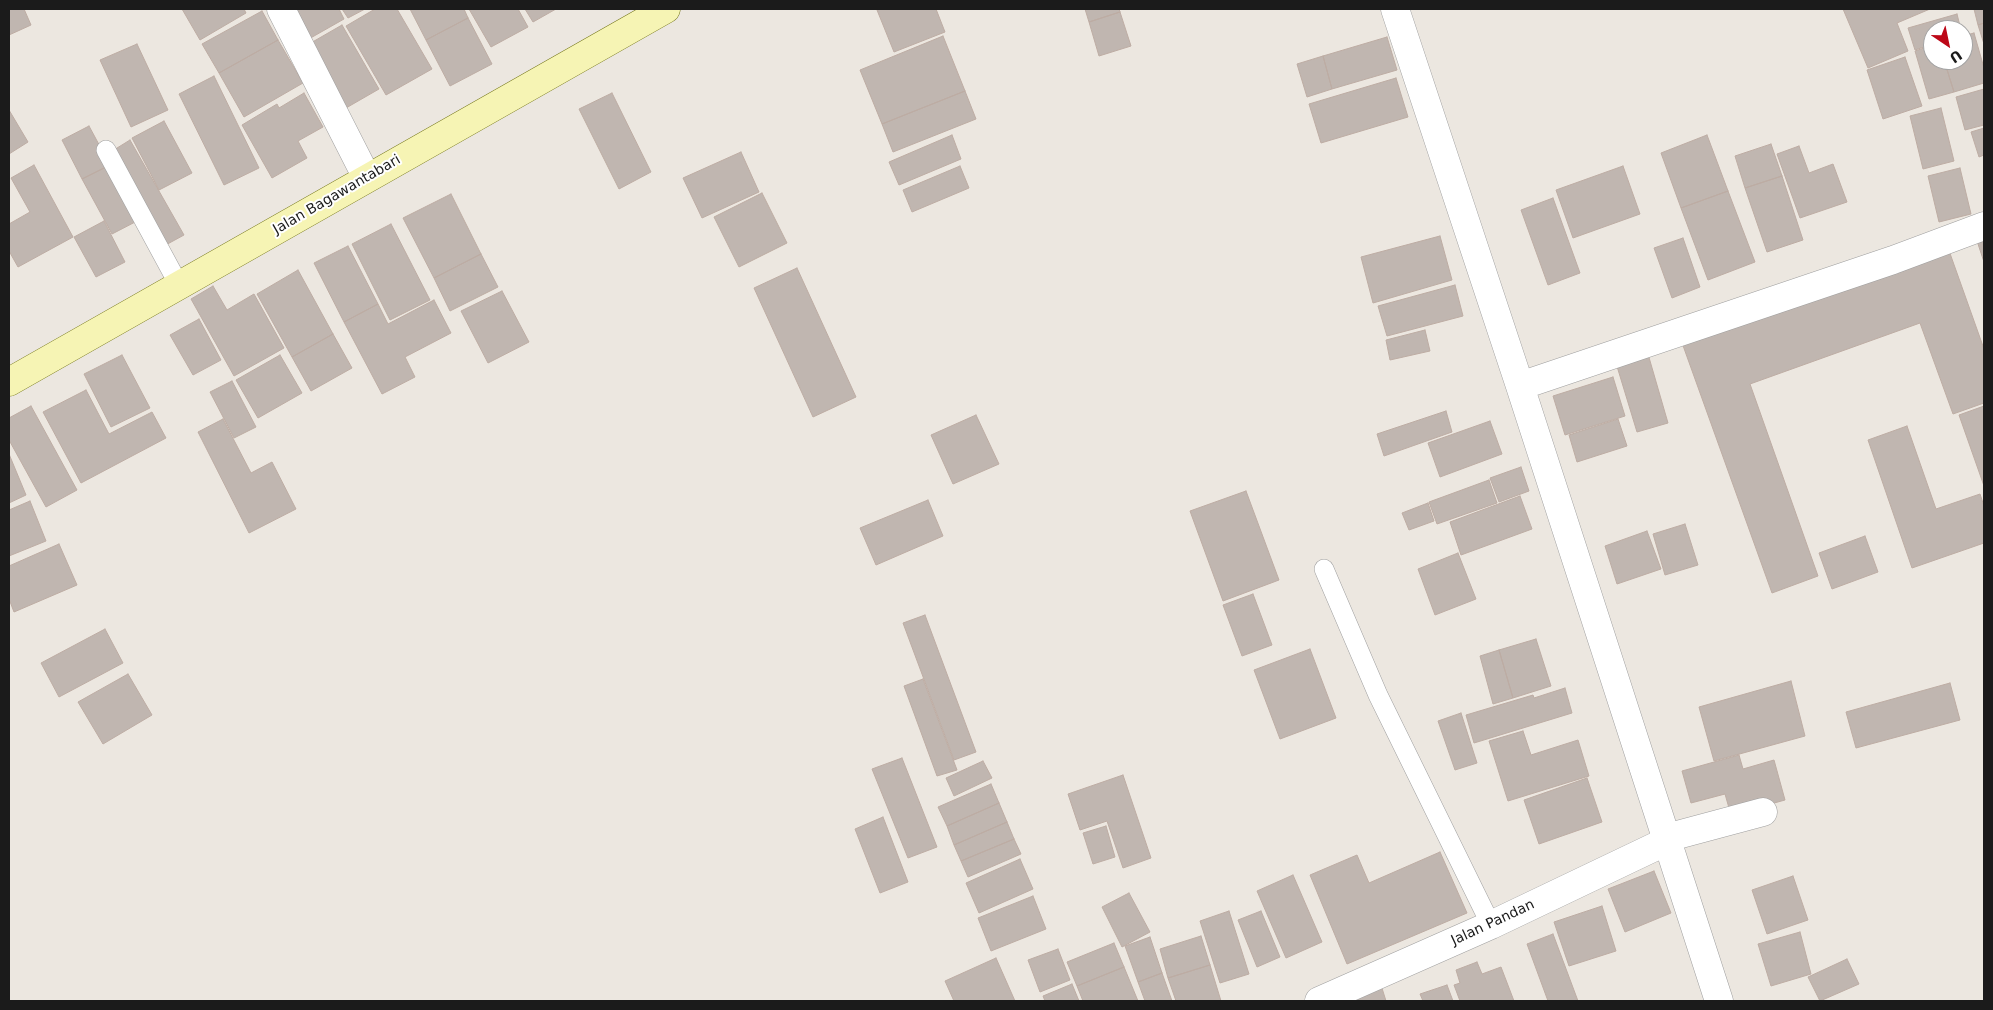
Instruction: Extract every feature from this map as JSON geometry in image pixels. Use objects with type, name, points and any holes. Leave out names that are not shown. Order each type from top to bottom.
[{"type":"street","points":[[281,9],[367,178]]},
{"type":"street","name":"Jalan Bagawantabari","points":[[9,382],[666,9]]},
{"type":"street","points":[[1395,9],[1720,1001]]},
{"type":"street","points":[[1520,386],[1893,260],[1984,226]]},
{"type":"street","name":"Jalan Pandan","points":[[1319,1001],[1491,925],[1666,839],[1763,812]]},
{"type":"lane","points":[[106,150],[179,285]]},
{"type":"lane","points":[[1324,569],[1378,695],[1491,925]]},
{"type":"building","points":[[9,9],[24,9],[31,25],[9,35]]},
{"type":"building","points":[[182,9],[244,9],[246,13],[200,40]]},
{"type":"building","points":[[299,9],[339,9],[344,19],[307,40],[292,13]]},
{"type":"building","points":[[342,9],[365,9],[348,18]]},
{"type":"building","points":[[375,9],[397,9],[432,69],[386,95],[346,26]]},
{"type":"building","points":[[410,9],[464,9],[468,18],[426,40]]},
{"type":"building","points":[[469,9],[518,9],[528,27],[491,47]]},
{"type":"building","points":[[525,9],[556,9],[533,22]]},
{"type":"building","points":[[936,9],[945,32],[894,52],[877,10]]},
{"type":"building","points":[[1085,9],[1119,9],[1120,12],[1089,22]]},
{"type":"building","points":[[1843,9],[1930,9],[1897,23],[1908,51],[1868,68]]},
{"type":"building","points":[[1974,9],[1984,9],[1984,23],[1978,25]]},
{"type":"building","points":[[262,11],[278,40],[219,73],[202,44]]},
{"type":"building","points":[[1120,12],[1131,46],[1099,56],[1089,22]]},
{"type":"building","points":[[1957,14],[1958,20],[1936,20]]},
{"type":"building","points":[[468,18],[492,64],[450,86],[426,40]]},
{"type":"building","points":[[1984,23],[1984,44],[1978,25]]},
{"type":"building","points":[[1923,24],[1923,47],[1915,50],[1908,28]]},
{"type":"building","points":[[342,25],[379,89],[346,108],[309,44]]},
{"type":"building","points":[[1973,33],[1984,68],[1984,83],[1954,92],[1947,70],[1973,70]]},
{"type":"building","points":[[943,36],[965,91],[882,124],[860,70]]},
{"type":"building","points":[[1387,37],[1397,70],[1332,89],[1323,56]]},
{"type":"building","points":[[278,40],[303,83],[244,117],[219,73]]},
{"type":"building","points":[[137,44],[168,110],[131,127],[100,60]]},
{"type":"building","points":[[1923,48],[1923,70],[1947,70],[1954,92],[1929,99],[1915,51]]},
{"type":"building","points":[[1323,56],[1332,89],[1307,97],[1297,64]]},
{"type":"building","points":[[1905,57],[1922,106],[1883,119],[1867,70]]},
{"type":"building","points":[[214,76],[259,168],[224,185],[179,94]]},
{"type":"building","points":[[1396,78],[1408,117],[1321,143],[1309,104]]},
{"type":"building","points":[[1984,89],[1984,125],[1965,130],[1956,97]]},
{"type":"building","points":[[965,91],[976,119],[893,152],[882,124]]},
{"type":"building","points":[[304,93],[323,127],[298,141],[307,158],[272,178],[242,125],[277,104],[279,108]]},
{"type":"building","points":[[612,93],[651,172],[619,189],[579,109]]},
{"type":"building","points":[[1941,108],[1954,161],[1923,169],[1910,116]]},
{"type":"building","points":[[9,110],[28,142],[9,154]]},
{"type":"building","points":[[164,121],[192,173],[159,190],[132,138]]},
{"type":"building","points":[[89,126],[110,165],[82,179],[62,140]]},
{"type":"building","points":[[1984,128],[1984,155],[1979,157],[1971,132]]},
{"type":"building","points":[[952,135],[961,159],[899,185],[889,162]]},
{"type":"building","points":[[1707,135],[1728,191],[1681,208],[1661,153]]},
{"type":"building","points":[[130,140],[184,235],[162,247],[109,153]]},
{"type":"building","points":[[1771,144],[1782,176],[1745,188],[1735,156]]},
{"type":"building","points":[[1799,146],[1809,173],[1833,164],[1847,202],[1800,218],[1777,154]]},
{"type":"building","points":[[741,152],[759,192],[702,218],[683,178]]},
{"type":"building","points":[[34,165],[73,237],[18,267],[9,251],[9,224],[30,212],[11,178]]},
{"type":"building","points":[[110,165],[139,220],[112,234],[82,179]]},
{"type":"building","points":[[960,166],[969,188],[912,212],[903,190]]},
{"type":"building","points":[[1623,166],[1640,214],[1573,238],[1556,190]]},
{"type":"building","points":[[1960,168],[1971,214],[1939,222],[1928,176]]},
{"type":"building","points":[[1782,176],[1803,240],[1767,252],[1745,188]]},
{"type":"building","points":[[1728,191],[1755,262],[1708,280],[1681,208]]},
{"type":"building","points":[[762,193],[787,243],[739,267],[714,217]]},
{"type":"building","points":[[451,194],[481,254],[434,278],[403,218]]},
{"type":"building","points":[[1553,198],[1580,273],[1548,285],[1521,210]]},
{"type":"building","points":[[104,221],[125,262],[96,277],[74,237]]},
{"type":"building","points":[[391,224],[430,300],[390,320],[352,244]]},
{"type":"building","points":[[1984,235],[1984,262],[1976,238]]},
{"type":"building","points":[[1440,236],[1452,280],[1373,303],[1361,257]]},
{"type":"building","points":[[1683,238],[1700,287],[1672,298],[1654,248]]},
{"type":"building","points":[[1947,245],[1984,349],[1984,403],[1953,414],[1920,323],[1750,384],[1818,576],[1772,593],[1681,340]]},
{"type":"building","points":[[348,246],[378,304],[344,322],[314,263]]},
{"type":"building","points":[[481,254],[498,287],[450,311],[434,278]]},
{"type":"building","points":[[797,268],[856,397],[813,417],[754,288]]},
{"type":"building","points":[[298,270],[333,334],[292,357],[257,294]]},
{"type":"building","points":[[1455,285],[1463,316],[1387,336],[1378,306]]},
{"type":"building","points":[[213,286],[227,310],[254,294],[284,348],[234,376],[191,299]]},
{"type":"building","points":[[502,291],[529,342],[488,363],[461,311]]},
{"type":"building","points":[[434,300],[451,333],[405,357],[415,377],[382,394],[344,322],[378,304],[388,324]]},
{"type":"building","points":[[199,319],[221,360],[193,375],[170,335]]},
{"type":"building","points":[[1425,330],[1430,351],[1390,360],[1386,340]]},
{"type":"building","points":[[333,334],[352,368],[311,391],[292,357]]},
{"type":"building","points":[[1648,354],[1668,423],[1637,432],[1616,363]]},
{"type":"building","points":[[122,355],[150,408],[111,427],[84,374]]},
{"type":"building","points":[[280,355],[302,393],[258,418],[236,380]]},
{"type":"building","points":[[1613,377],[1625,416],[1565,435],[1553,396]]},
{"type":"building","points":[[232,381],[256,427],[234,438],[210,392]]},
{"type":"building","points":[[86,390],[109,434],[152,412],[166,438],[81,483],[43,412]]},
{"type":"building","points":[[31,406],[77,490],[46,507],[9,440],[9,418]]},
{"type":"building","points":[[1984,406],[1984,486],[1959,415]]},
{"type":"building","points":[[1446,411],[1452,432],[1384,456],[1377,434]]},
{"type":"building","points":[[976,415],[999,464],[953,484],[931,435]]},
{"type":"building","points":[[223,419],[251,473],[272,462],[296,509],[249,533],[198,432]]},
{"type":"building","points":[[1618,419],[1627,446],[1577,462],[1569,435]]},
{"type":"building","points":[[1490,421],[1502,454],[1440,477],[1428,443]]},
{"type":"building","points":[[1907,426],[1936,509],[1980,494],[1984,506],[1984,543],[1912,568],[1868,440]]},
{"type":"building","points":[[9,454],[26,495],[9,503]]},
{"type":"building","points":[[1521,467],[1529,491],[1499,502],[1490,478]]},
{"type":"building","points":[[1489,480],[1497,503],[1437,524],[1429,502]]},
{"type":"building","points":[[1246,491],[1279,580],[1223,601],[1190,511]]},
{"type":"building","points":[[1520,496],[1532,529],[1461,555],[1450,522]]},
{"type":"building","points":[[928,500],[943,536],[876,565],[860,528]]},
{"type":"building","points":[[30,501],[46,541],[9,556],[9,510]]},
{"type":"building","points":[[1428,503],[1434,521],[1409,530],[1402,513]]},
{"type":"building","points":[[1685,524],[1698,565],[1665,575],[1653,534]]},
{"type":"building","points":[[1647,531],[1661,569],[1617,584],[1605,546]]},
{"type":"building","points":[[1865,536],[1878,572],[1832,589],[1819,553]]},
{"type":"building","points":[[59,544],[77,585],[14,612],[9,599],[9,566]]},
{"type":"building","points":[[1458,553],[1476,599],[1435,615],[1418,569]]},
{"type":"building","points":[[1253,594],[1272,645],[1242,656],[1223,605]]},
{"type":"building","points":[[925,615],[976,752],[954,760],[903,623]]},
{"type":"building","points":[[105,629],[123,663],[59,697],[41,663]]},
{"type":"building","points":[[1536,639],[1551,686],[1513,698],[1499,650]]},
{"type":"building","points":[[1310,649],[1336,718],[1280,739],[1254,670]]},
{"type":"building","points":[[1499,650],[1513,698],[1493,704],[1480,656]]},
{"type":"building","points":[[128,674],[152,715],[103,744],[78,702]]},
{"type":"building","points":[[923,679],[957,770],[937,776],[904,686]]},
{"type":"building","points":[[1791,681],[1805,736],[1714,761],[1699,707]]},
{"type":"building","points":[[1950,683],[1960,720],[1856,748],[1846,712]]},
{"type":"building","points":[[1565,688],[1572,713],[1474,743],[1466,715],[1533,695],[1534,698]]},
{"type":"building","points":[[1461,713],[1477,763],[1455,770],[1438,721]]},
{"type":"building","points":[[1523,731],[1531,755],[1578,740],[1589,776],[1508,801],[1489,741]]},
{"type":"building","points":[[1739,755],[1743,769],[1774,760],[1785,800],[1731,815],[1725,794],[1691,803],[1682,771]]},
{"type":"building","points":[[902,758],[937,847],[908,858],[872,769]]},
{"type":"building","points":[[983,761],[992,778],[954,796],[946,778]]},
{"type":"building","points":[[1123,775],[1151,858],[1123,868],[1107,821],[1080,830],[1068,794]]},
{"type":"building","points":[[1587,778],[1602,822],[1539,844],[1524,800]]},
{"type":"building","points":[[991,784],[999,803],[947,826],[938,807]]},
{"type":"building","points":[[999,803],[1007,822],[954,845],[947,826]]},
{"type":"building","points":[[883,817],[908,882],[880,893],[855,829]]},
{"type":"building","points":[[1007,822],[1014,839],[961,861],[954,845]]},
{"type":"building","points":[[1106,826],[1115,857],[1093,864],[1083,833]]},
{"type":"building","points":[[1014,839],[1021,854],[968,877],[961,861]]},
{"type":"building","points":[[1440,852],[1467,913],[1347,964],[1310,875],[1357,855],[1369,883]]},
{"type":"building","points":[[1020,859],[1033,889],[979,913],[966,883]]},
{"type":"building","points":[[1654,871],[1671,913],[1625,932],[1608,889]]},
{"type":"building","points":[[1293,875],[1322,942],[1286,958],[1257,891]]},
{"type":"building","points":[[1793,876],[1808,920],[1767,934],[1752,890]]},
{"type":"building","points":[[1129,893],[1150,932],[1122,947],[1102,907]]},
{"type":"building","points":[[1033,896],[1046,929],[991,951],[978,918]]},
{"type":"building","points":[[1602,906],[1616,951],[1569,966],[1554,922]]},
{"type":"building","points":[[1229,911],[1249,974],[1220,983],[1200,921]]},
{"type":"building","points":[[1261,911],[1280,957],[1257,967],[1238,920]]},
{"type":"building","points":[[1800,932],[1811,974],[1771,986],[1758,944]]},
{"type":"building","points":[[1553,934],[1578,1001],[1548,1001],[1527,944]]},
{"type":"building","points":[[1201,936],[1210,965],[1168,978],[1160,949]]},
{"type":"building","points":[[1150,937],[1162,973],[1138,982],[1125,946]]},
{"type":"building","points":[[1114,943],[1124,967],[1077,986],[1067,962]]},
{"type":"building","points":[[1058,949],[1070,980],[1040,992],[1028,960]]},
{"type":"building","points":[[996,958],[1015,1001],[954,1001],[945,981]]},
{"type":"building","points":[[1847,959],[1859,984],[1820,1001],[1808,977]]},
{"type":"building","points":[[1477,962],[1482,974],[1501,967],[1514,1001],[1460,1001],[1454,985],[1460,983],[1456,970]]},
{"type":"building","points":[[1210,965],[1221,1001],[1176,1001],[1168,978]]},
{"type":"building","points":[[1124,967],[1138,1001],[1083,1001],[1077,986]]},
{"type":"building","points":[[1162,973],[1172,1001],[1145,1001],[1138,982]]},
{"type":"building","points":[[1072,984],[1079,1001],[1045,1001],[1043,996]]},
{"type":"building","points":[[1381,985],[1386,1001],[1350,1001]]},
{"type":"building","points":[[1447,985],[1453,1001],[1423,1001],[1420,994]]}]
